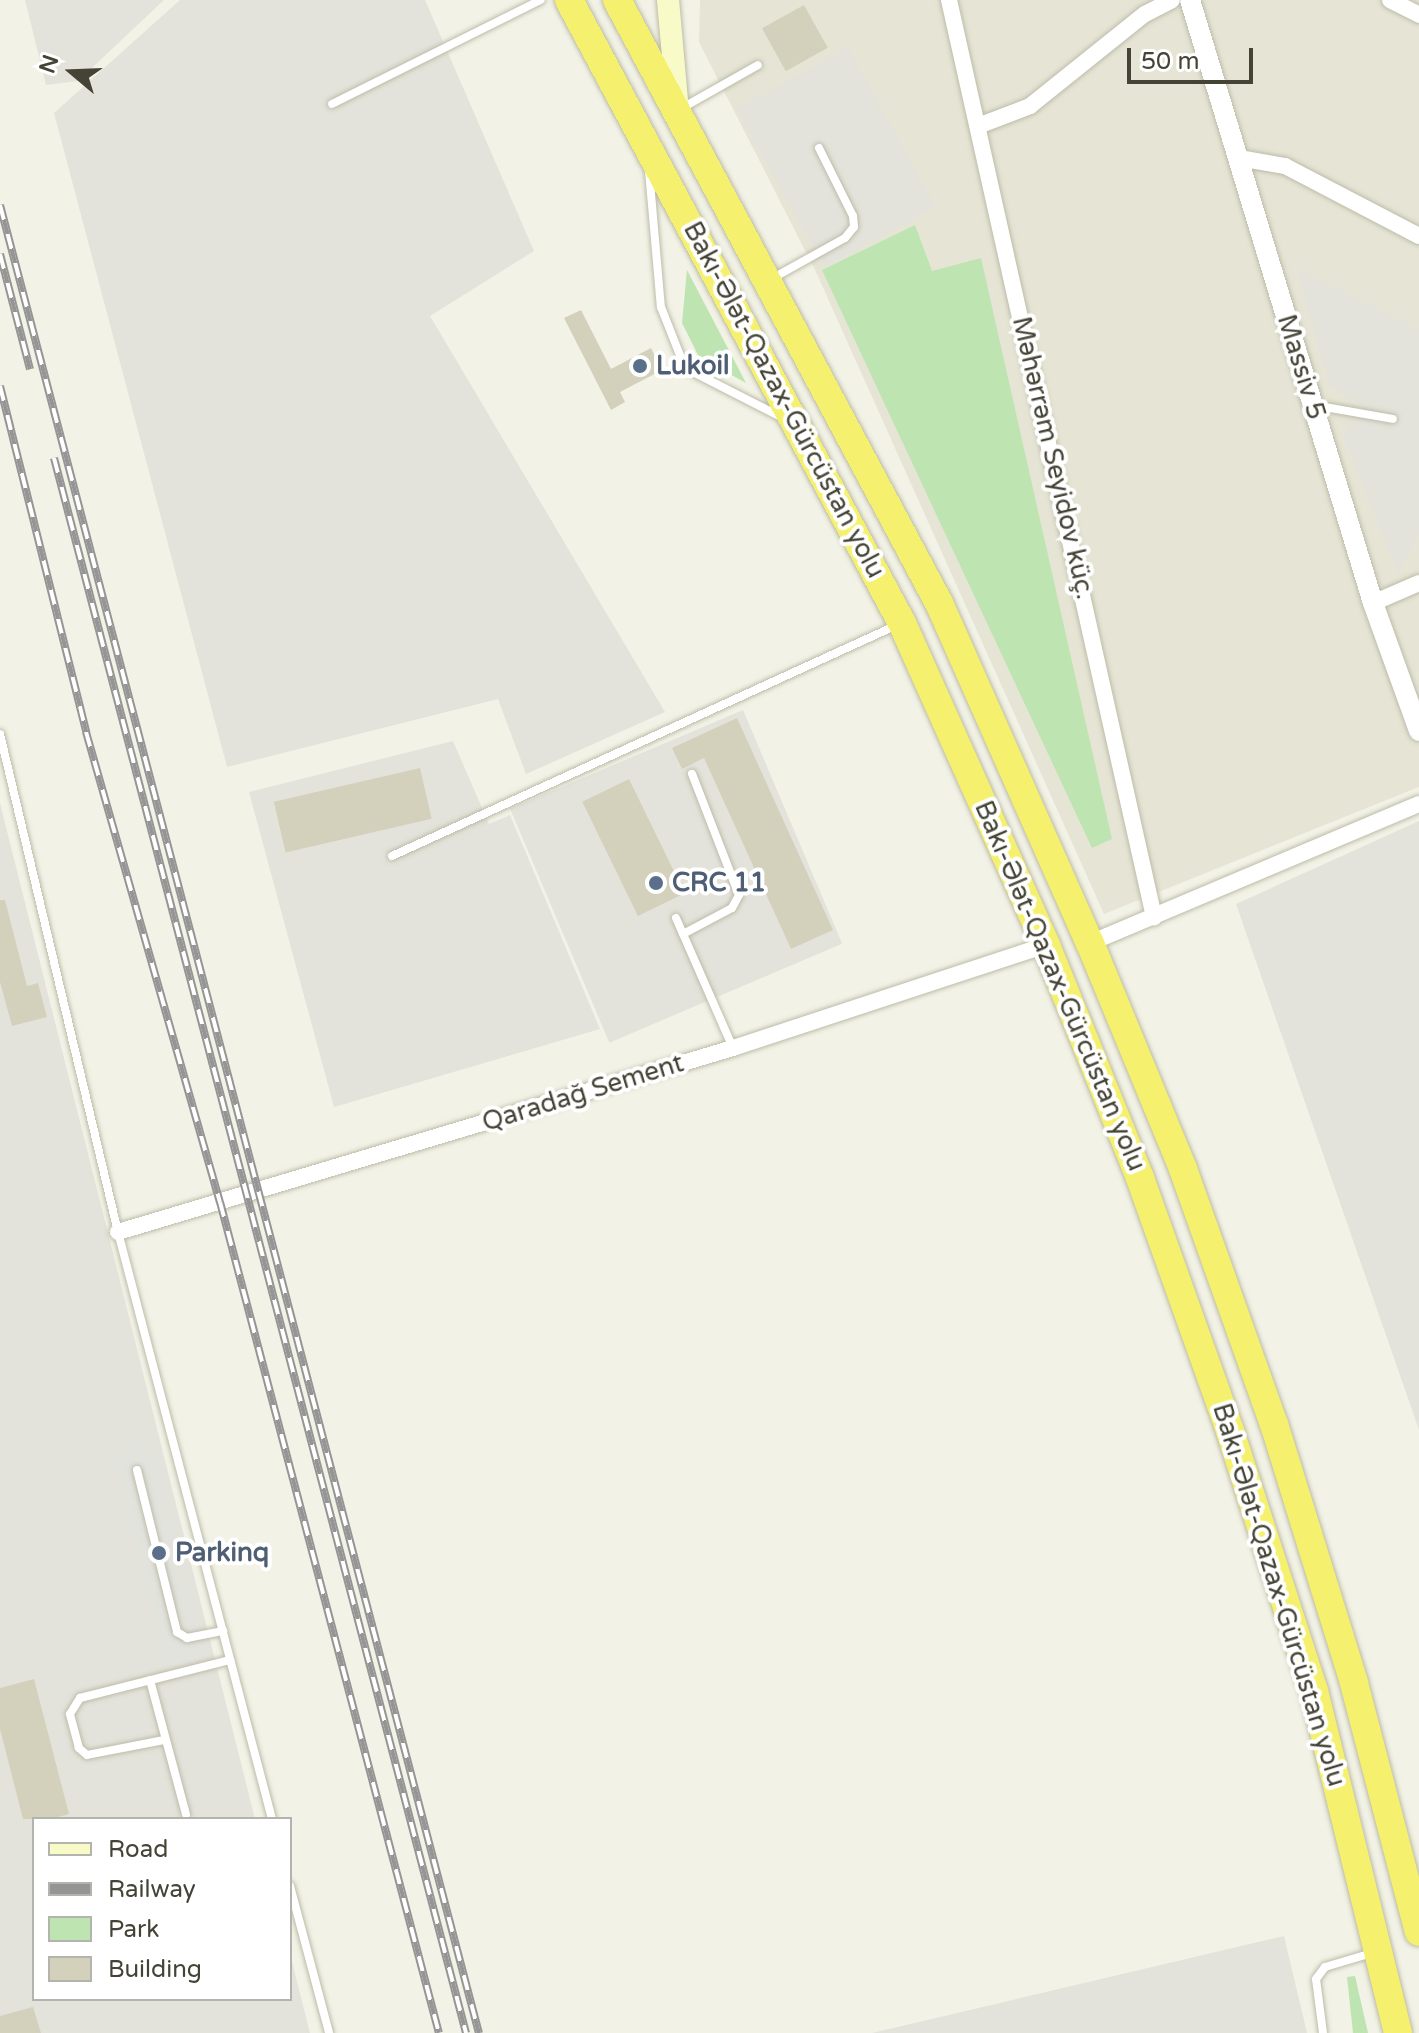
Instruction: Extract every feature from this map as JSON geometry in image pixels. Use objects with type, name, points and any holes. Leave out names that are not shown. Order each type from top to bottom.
[{"type":"highway","name":"Bakı-Ələt-Qazax-Gürcüstan yolu","points":[[569,0],[902,623],[1046,945],[1140,1178],[1230,1431],[1314,1691],[1398,2033]]},
{"type":"highway","name":"Bakı-Ələt-Qazax-Gürcüstan yolu","points":[[617,0],[771,280],[939,603],[1090,943],[1183,1169],[1274,1424],[1354,1683],[1419,1932]]},
{"type":"main road","points":[[668,0],[678,110]]},
{"type":"street","name":"Məhərrəm Seyidov küç.","points":[[949,0],[1154,917]]},
{"type":"street","points":[[978,126],[1030,106],[1145,14],[1172,0]]},
{"type":"street","name":"Massiv 5","points":[[1190,0],[1373,603],[1419,731]]},
{"type":"street","points":[[1390,0],[1419,15]]},
{"type":"street","points":[[1239,158],[1285,166],[1419,236]]},
{"type":"street","points":[[1373,603],[1419,583]]},
{"type":"street","points":[[1090,943],[1419,804]]},
{"type":"street","name":"Qaradağ Sement","points":[[118,1232],[733,1048],[1046,945]]},
{"type":"lane","points":[[332,104],[541,0]]},
{"type":"lane","points":[[678,110],[758,65]]},
{"type":"lane","points":[[646,142],[661,307],[685,368],[799,426]]},
{"type":"lane","points":[[771,280],[845,238],[854,227],[853,216],[819,148]]},
{"type":"lane","points":[[1313,405],[1393,419]]},
{"type":"lane","points":[[392,856],[902,623]]},
{"type":"lane","points":[[0,734],[118,1232],[271,1817]]},
{"type":"lane","points":[[683,934],[732,908],[739,895],[692,774]]},
{"type":"lane","points":[[676,918],[733,1048]]},
{"type":"lane","points":[[137,1470],[177,1632],[187,1638],[223,1631]]},
{"type":"lane","points":[[164,1740],[87,1755],[79,1748],[70,1714],[80,1698],[230,1660]]},
{"type":"lane","points":[[150,1680],[186,1814]]},
{"type":"lane","points":[[292,1894],[329,2033]]},
{"type":"lane","points":[[1323,2033],[1315,1996],[1316,1979],[1325,1967],[1379,1951]]},
{"type":"shaded area","points":[[25,0],[164,0],[78,81],[46,85]]},
{"type":"shaded area","points":[[180,0],[425,0],[534,251],[430,316],[665,712],[526,774],[498,699],[227,767],[54,113]]},
{"type":"shaded area","points":[[700,0],[1419,0],[1419,787],[1104,914],[816,272],[699,42]]},
{"type":"shaded area","points":[[848,47],[936,206],[824,268],[736,109]]},
{"type":"shaded area","points":[[1297,268],[1419,329],[1419,534],[1398,574],[1343,436],[1359,404],[1329,386]]},
{"type":"shaded area","points":[[743,710],[842,944],[609,1043],[510,809]]},
{"type":"shaded area","points":[[453,741],[489,824],[510,815],[600,1029],[334,1107],[249,792]]},
{"type":"shaded area","points":[[0,803],[254,1817],[32,1817],[32,2001],[292,2001],[292,1962],[310,2033],[0,2033]]},
{"type":"shaded area","points":[[1419,821],[1419,1430],[1236,904]]},
{"type":"shaded area","name":"Parkinq","points":[[152,1440],[206,1655],[166,1665],[112,1450]]},
{"type":"shaded area","points":[[1284,1936],[1307,2033],[872,2033]]},
{"type":"green space","points":[[915,225],[932,271],[981,258],[1112,839],[1092,848],[822,270]]},
{"type":"green space","points":[[687,270],[746,383],[699,357],[682,323]]},
{"type":"green space","points":[[1355,1976],[1368,2033],[1353,2033],[1347,1977]]},
{"type":"building","points":[[804,5],[828,48],[786,71],[762,28]]},
{"type":"building","points":[[581,310],[611,369],[651,348],[662,370],[620,392],[625,402],[611,410],[564,318]]},
{"type":"building","points":[[737,718],[833,930],[791,949],[704,758],[682,769],[672,748]]},
{"type":"building","points":[[420,768],[432,819],[286,852],[274,802]]},
{"type":"building","points":[[629,779],[685,893],[638,916],[582,802]]},
{"type":"building","points":[[0,900],[5,900],[27,986],[38,983],[47,1017],[12,1026],[0,982]]},
{"type":"building","points":[[34,1679],[69,1814],[23,1819],[0,1729],[0,1688]]},
{"type":"building","points":[[33,2007],[41,2033],[0,2033],[0,2016]]},
{"type":"railway","points":[[0,205],[479,2033]]},
{"type":"railway","points":[[0,254],[30,369]]},
{"type":"railway","points":[[0,386],[86,732],[220,1202],[439,2033]]},
{"type":"railway","points":[[54,458],[466,2033]]},
{"type":"place","name":"Lukoil","points":[[640,366]]},
{"type":"place","name":"CRC 11","points":[[656,883]]},
{"type":"place","name":"Parkinq","points":[[159,1553]]}]
